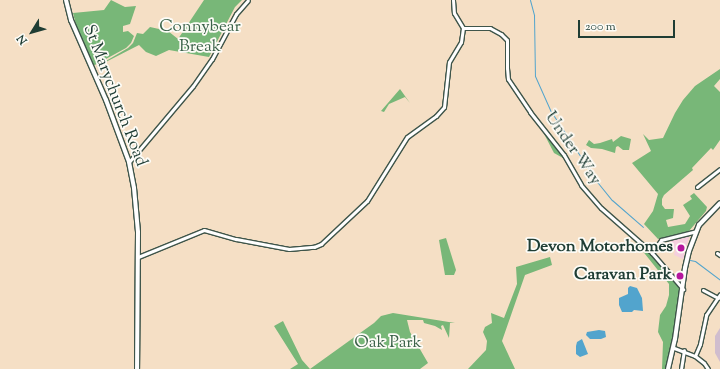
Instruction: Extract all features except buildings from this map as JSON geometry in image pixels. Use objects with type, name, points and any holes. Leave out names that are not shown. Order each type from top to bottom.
[{"type":"street","name":"St Marychurch Road","points":[[66,0],[71,20],[106,100],[129,162],[136,202],[137,369]]},
{"type":"street","points":[[129,162],[193,86],[212,59],[236,14],[248,0]]},
{"type":"street","points":[[137,258],[204,230],[236,239],[289,249],[314,247],[321,244],[367,201],[407,138],[436,116],[444,107],[449,62],[461,42],[463,28],[454,14],[453,0]]},
{"type":"street","name":"Under Way","points":[[463,28],[490,28],[501,34],[507,40],[506,68],[508,79],[530,112],[564,155],[590,196],[652,253],[683,290]]},
{"type":"street","points":[[697,187],[720,169]]},
{"type":"street","points":[[668,369],[674,348],[685,268],[696,231],[705,217],[720,203]]},
{"type":"street","points":[[652,253],[661,240],[696,231]]},
{"type":"street","points":[[703,290],[718,298]]},
{"type":"street","points":[[694,356],[700,344],[704,320],[720,294]]},
{"type":"street","points":[[674,348],[684,350],[694,356],[704,363],[708,369]]},
{"type":"street","points":[[681,369],[684,350]]},
{"type":"shaded area","points":[[690,234],[683,259],[674,255],[675,250],[668,247],[671,241]]},
{"type":"shaded area","points":[[720,328],[720,362],[715,353],[715,336]]},
{"type":"green space","points":[[111,0],[125,7],[136,6],[130,24],[123,26],[123,32],[128,31],[134,36],[131,43],[126,48],[93,66],[76,25],[73,13],[104,10]]},
{"type":"green space","name":"Connybear Break","points":[[204,0],[242,0],[235,7],[209,57],[169,50],[156,56],[146,52],[139,45],[94,68],[128,48],[133,43],[137,33],[143,34],[150,27],[168,31],[178,39]]},
{"type":"green space","points":[[720,69],[720,79],[714,86],[720,92],[720,140],[713,150],[711,148],[692,168],[693,170],[664,195],[662,199],[662,205],[665,209],[674,209],[673,218],[666,220],[668,227],[685,224],[690,216],[683,205],[692,199],[690,196],[694,193],[707,207],[706,211],[689,231],[658,239],[644,224],[653,211],[658,194],[632,163],[651,151],[643,134],[649,140],[663,138],[683,100],[695,86]]},
{"type":"green space","points":[[400,89],[410,103],[405,97],[389,104],[384,112],[381,111]]},
{"type":"green space","points":[[541,128],[558,150],[563,158],[554,153]]},
{"type":"green space","points":[[621,136],[631,139],[629,150],[623,150],[618,146],[616,147],[615,153],[602,149],[591,148],[586,145],[589,140],[594,144],[612,139],[613,142]]},
{"type":"green space","points":[[446,238],[456,270],[454,275],[445,275],[439,240]]},
{"type":"green space","points":[[633,239],[637,240],[647,249],[683,290],[667,369],[662,369],[663,342],[658,332],[660,315],[666,306],[669,295],[669,284]]},
{"type":"green space","points":[[550,257],[552,265],[525,275],[502,341],[515,369],[468,369],[486,350],[487,341],[483,332],[485,327],[492,323],[491,313],[504,318],[517,284],[516,267]]},
{"type":"green space","name":"Oak Park","points":[[393,313],[455,323],[450,323],[449,338],[443,325],[441,326],[442,330],[424,323],[423,320],[407,320],[410,332],[428,363],[420,369],[310,369],[374,323],[381,316]]},
{"type":"green space","points":[[283,321],[302,360],[310,369],[290,369],[298,364],[274,326]]},
{"type":"water","points":[[630,286],[637,288],[642,298],[643,311],[634,310],[632,312],[622,312],[619,305],[619,298],[628,294],[628,288]]},
{"type":"water","points":[[599,330],[605,331],[606,337],[601,339],[590,339],[586,335],[587,332]]},
{"type":"water","points":[[582,339],[588,354],[580,357],[576,354],[576,346],[577,342]]},
{"type":"waterway","points":[[530,0],[534,15],[535,76],[550,110],[598,183],[612,200],[643,227]]},
{"type":"waterway","points":[[690,260],[695,261],[720,280]]},
{"type":"place","name":"Devon Motorhomes","points":[[681,248]]},
{"type":"place","name":"Caravan Park","points":[[680,276]]}]
